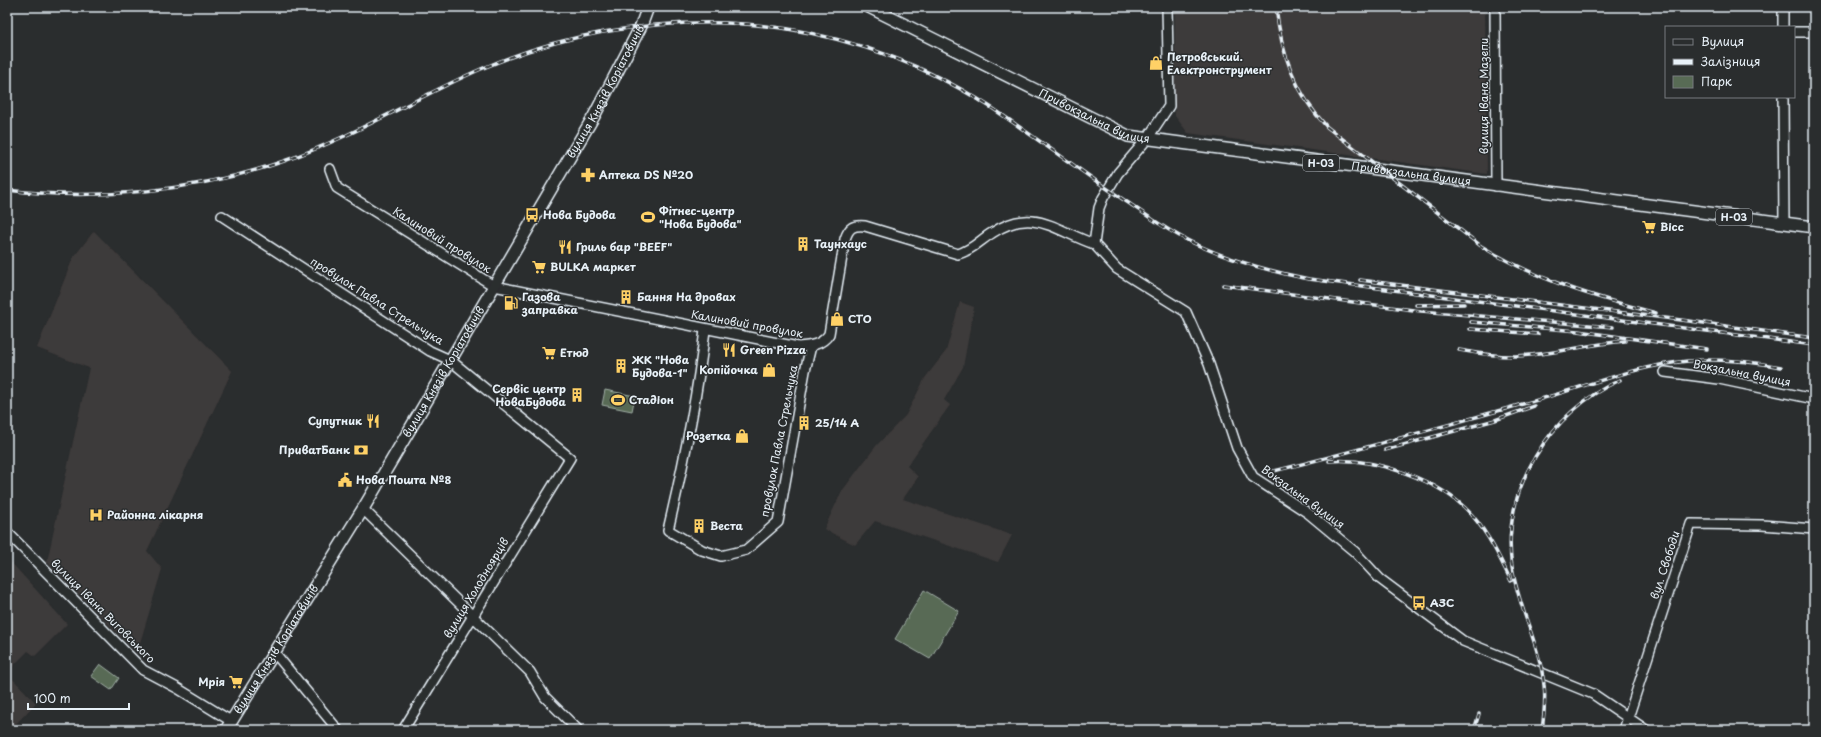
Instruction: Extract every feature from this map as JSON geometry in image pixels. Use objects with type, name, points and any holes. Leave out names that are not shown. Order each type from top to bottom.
[{"type":"main road","name":"вулиця Князів Коріатовичів","points":[[228,726],[363,509],[594,116],[641,26],[648,7]]},
{"type":"main road","name":"Привокзальна вулиця","points":[[869,7],[1128,136],[1814,227]]},
{"type":"street","points":[[1094,244],[1099,208],[1103,198],[1118,173],[1147,139],[1169,106],[1167,7]]},
{"type":"street","name":"вулиця Івана Мазепи","points":[[1495,7],[1496,186]]},
{"type":"street","points":[[1783,7],[1783,26]]},
{"type":"street","points":[[1795,32],[1814,32]]},
{"type":"street","points":[[1784,98],[1784,223]]},
{"type":"street","name":"Калиновий провулок","points":[[330,169],[337,188],[494,286],[705,330],[798,347],[811,346],[826,339],[829,334],[845,239],[848,230],[855,225],[865,226],[958,254],[968,252],[992,233],[1008,224],[1028,219],[1050,225],[1073,237],[1094,244]]},
{"type":"street","name":"провулок Павла Стрельчука","points":[[222,216],[430,351],[450,360],[570,458]]},
{"type":"street","name":"Вокзальна вулиця","points":[[1094,244],[1118,269],[1186,312],[1209,364],[1237,448],[1253,477],[1308,514],[1355,552],[1380,579],[1463,641],[1593,694],[1646,730]]},
{"type":"street","name":"провулок Павла Стрельчука","points":[[705,330],[697,396],[682,472],[668,530],[702,550],[721,556],[746,550],[778,522],[805,371],[811,346]]},
{"type":"street","name":"Вокзальна вулиця","points":[[1665,372],[1719,379],[1814,399]]},
{"type":"street","name":"вулиця Холодноярців","points":[[403,730],[570,458]]},
{"type":"street","points":[[363,509],[530,672],[545,697],[578,730]]},
{"type":"street","name":"вул. Свободи","points":[[1624,730],[1691,524],[1762,525],[1814,529]]},
{"type":"street","name":"вулиця Івана Виговського","points":[[7,532],[142,670],[177,688],[228,726]]},
{"type":"street","points":[[274,652],[338,730]]},
{"type":"shaded area","points":[[1175,7],[1485,7],[1487,174],[1188,133],[1175,116]]},
{"type":"shaded area","points":[[94,231],[232,371],[147,551],[162,569],[137,653],[47,562],[89,368],[37,348],[73,258]]},
{"type":"shaded area","points":[[960,302],[974,307],[963,367],[944,400],[950,405],[907,466],[918,477],[903,499],[1012,535],[998,562],[875,521],[855,545],[824,529],[842,491],[876,446],[906,415],[925,378],[946,351]]},
{"type":"shaded area","points":[[7,558],[67,624],[35,656],[28,651],[7,672]]},
{"type":"shaded area","points":[[7,673],[36,703],[10,730],[7,730]]},
{"type":"green space","name":"Стадіон","points":[[605,390],[635,396],[632,411],[602,405]]},
{"type":"green space","points":[[924,590],[959,611],[930,659],[895,639]]},
{"type":"green space","points":[[100,664],[119,678],[111,690],[91,676]]},
{"type":"railway","points":[[1276,7],[1278,24],[1291,72],[1306,100],[1327,127],[1481,246],[1502,258],[1544,278],[1588,294],[1656,313]]},
{"type":"railway","points":[[7,190],[41,193],[112,194],[147,191],[218,180],[284,161],[335,141],[456,80],[511,57],[541,47],[602,32],[633,28],[696,23],[762,25],[797,30],[831,38],[898,59],[931,74],[992,108],[1112,192],[1174,233],[1218,254],[1248,264],[1309,279],[1814,345]]},
{"type":"railway","points":[[1360,280],[1814,338]]},
{"type":"railway","points":[[1223,285],[1421,311],[1613,327]]},
{"type":"railway","points":[[1416,305],[1464,304]]},
{"type":"railway","points":[[1471,322],[1578,331],[1707,349]]},
{"type":"railway","points":[[1470,329],[1538,334]]},
{"type":"railway","points":[[1459,350],[1494,355],[1515,356],[1543,354],[1597,344],[1625,341]]},
{"type":"railway","points":[[1270,472],[1335,456],[1432,429],[1550,396],[1628,372],[1688,361],[1712,360],[1758,363],[1781,367]]},
{"type":"railway","points":[[1542,730],[1545,696],[1542,670],[1519,597],[1512,567],[1510,538],[1514,510],[1522,483],[1535,457],[1552,433],[1572,412],[1595,394],[1620,380]]},
{"type":"railway","points":[[1385,450],[1495,420],[1534,406]]},
{"type":"railway","points":[[1329,461],[1347,461],[1386,467],[1406,473],[1443,491],[1459,502],[1472,515],[1494,547],[1511,581]]},
{"type":"railway","points":[[1474,730],[1479,714]]},
{"type":"place","name":"Петровський. Електронструмент","points":[[1156,63]]},
{"type":"place","name":"Аптека DS №20","points":[[588,175]]},
{"type":"place","name":"Нова Будова","points":[[532,215]]},
{"type":"place","name":"Фітнес-центр \"Нова Будова\"","points":[[648,217]]},
{"type":"place","name":"Вісс","points":[[1649,227]]},
{"type":"place","name":"Таунхаус","points":[[803,244]]},
{"type":"place","name":"Гриль бар \"BEEF\"","points":[[565,247]]},
{"type":"place","name":"BULKA маркет","points":[[539,267]]},
{"type":"place","name":"Бання На дровах","points":[[626,297]]},
{"type":"place","name":"Газова заправка","points":[[511,303]]},
{"type":"place","name":"СТО","points":[[837,319]]},
{"type":"place","name":"Green Pizza","points":[[729,350]]},
{"type":"place","name":"Етюд","points":[[549,353]]},
{"type":"place","name":"ЖК \"Нова Будова-1\"","points":[[621,366]]},
{"type":"place","name":"Копійочка","points":[[769,370]]},
{"type":"place","name":"Сервіс центр НоваБудова","points":[[577,395]]},
{"type":"place","name":"Стадіон","points":[[618,400]]},
{"type":"place","name":"Супутник","points":[[373,421]]},
{"type":"place","name":"25/14 А","points":[[804,423]]},
{"type":"place","name":"Розетка","points":[[742,436]]},
{"type":"place","name":"ПриватБанк","points":[[361,450]]},
{"type":"place","name":"Нова Пошта №8","points":[[345,480]]},
{"type":"place","name":"Районна лікарня","points":[[96,515]]},
{"type":"place","name":"Веста","points":[[699,526]]},
{"type":"place","name":"АЗС","points":[[1419,603]]},
{"type":"place","name":"Мрія","points":[[236,682]]}]
